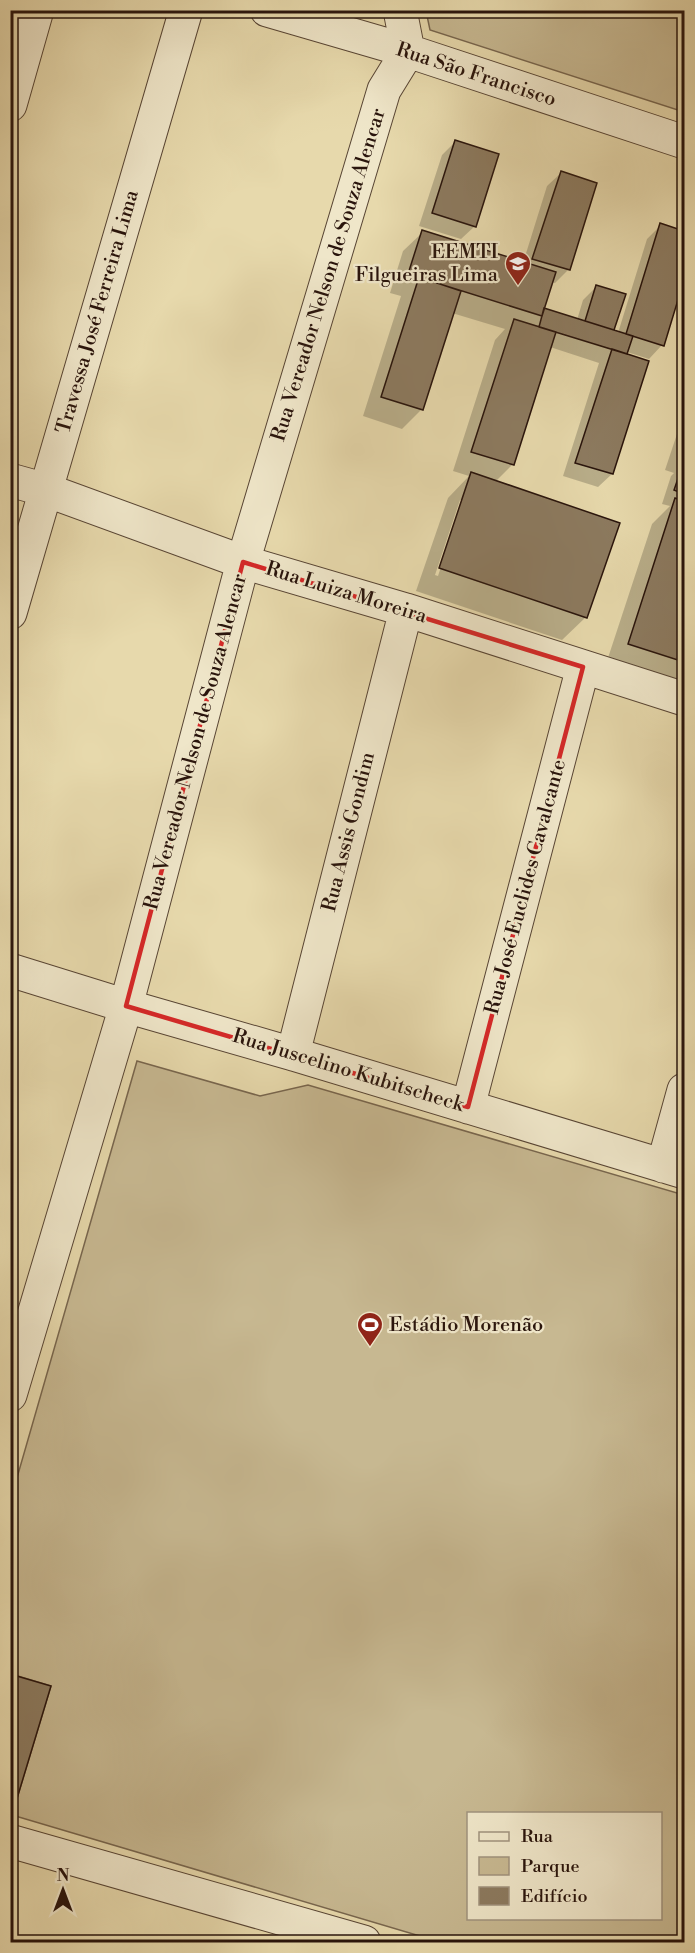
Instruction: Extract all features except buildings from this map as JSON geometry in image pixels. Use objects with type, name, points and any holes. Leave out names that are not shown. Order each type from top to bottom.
[{"type":"street","points":[[10,105],[37,10]]},
{"type":"street","name":"Travessa José Ferreira Lima","points":[[10,613],[186,10]]},
{"type":"street","name":"Rua São Francisco","points":[[267,10],[356,25],[408,51],[684,142]]},
{"type":"street","points":[[400,10],[408,51]]},
{"type":"street","name":"Rua Vereador Nelson de Souza Alencar","points":[[356,25],[384,90]]},
{"type":"street","name":"Rua Vereador Nelson de Souza Alencar","points":[[10,1395],[126,1006],[243,562],[384,90],[408,51]]},
{"type":"street","name":"Rua Luiza Moreira","points":[[10,480],[46,490],[243,562],[406,610],[684,699]]},
{"type":"street","name":"Rua Assis Gondim","points":[[293,1054],[406,610]]},
{"type":"street","name":"Rua José Euclides Cavalcante","points":[[468,1107],[583,667]]},
{"type":"street","name":"Rua Juscelino Kubitscheck","points":[[10,970],[674,1169]]},
{"type":"street","points":[[674,1169],[684,1090]]},
{"type":"street","points":[[10,1841],[364,1942]]},
{"type":"highlighted area","points":[[243,562],[583,667],[468,1107],[126,1006]]},
{"type":"green space","points":[[426,11],[684,11],[684,112],[430,30]]},
{"type":"green space","name":"Estádio Morenão","points":[[137,1061],[260,1096],[308,1085],[684,1195],[684,1942],[440,1942],[12,1815],[51,1686],[11,1674],[10,1502]]},
{"type":"place","name":"EEMTI Filgueiras Lima","points":[[518,287]]},
{"type":"place","name":"Estádio Morenão","points":[[370,1348]]}]
